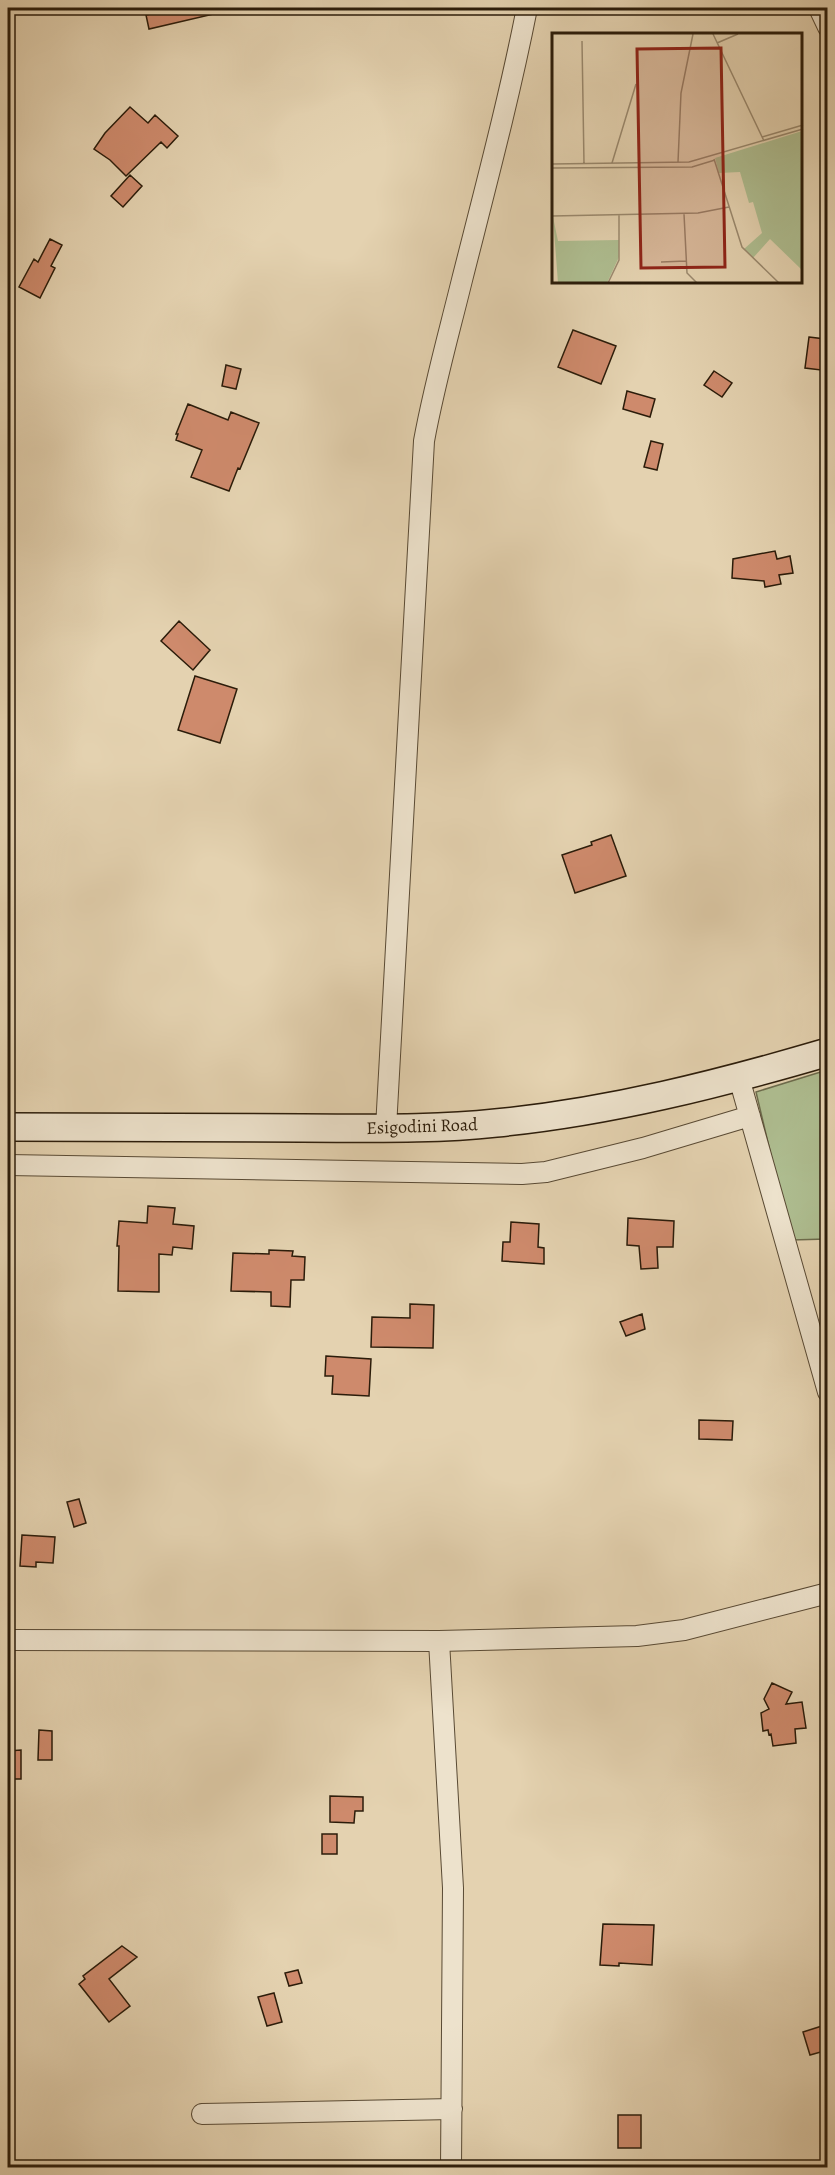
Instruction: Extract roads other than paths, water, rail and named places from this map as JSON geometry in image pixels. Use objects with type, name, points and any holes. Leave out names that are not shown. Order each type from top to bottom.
[{"type":"main road","name":"Esigodini Road","points":[[8,1127],[386,1128],[494,1124],[544,1118],[636,1101],[740,1078],[828,1053]]},
{"type":"street","points":[[386,1128],[424,441],[527,8]]},
{"type":"street","points":[[819,8],[828,27]]},
{"type":"street","points":[[740,1078],[828,1392]]},
{"type":"street","points":[[8,1165],[522,1174],[546,1172],[643,1148],[750,1116]]},
{"type":"street","points":[[8,1640],[439,1641],[659,1634],[684,1630],[828,1593]]},
{"type":"street","points":[[439,1641],[453,1888],[451,2168]]},
{"type":"street","points":[[202,2114],[452,2109]]}]
